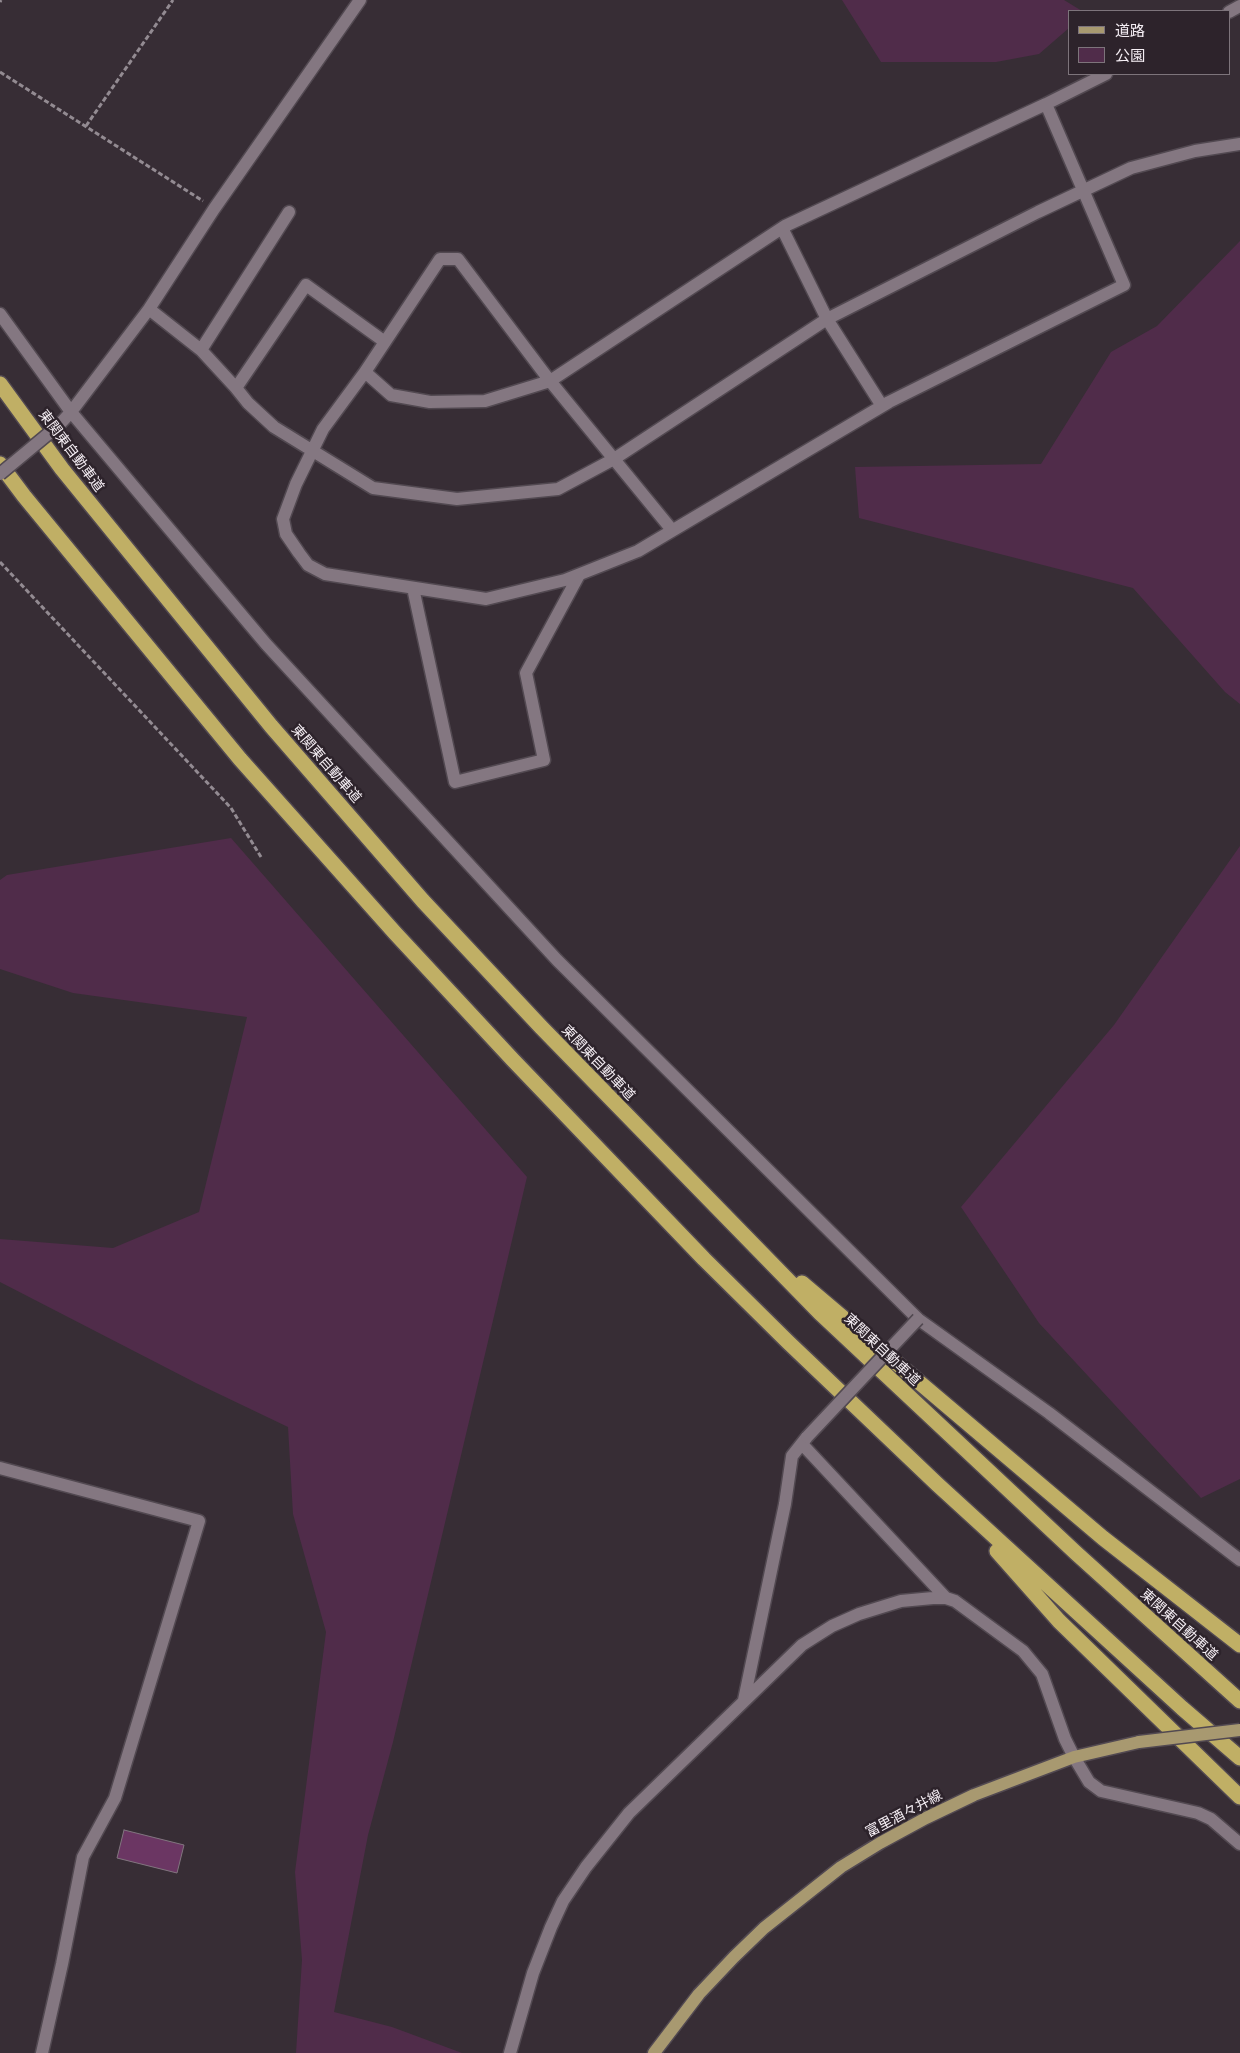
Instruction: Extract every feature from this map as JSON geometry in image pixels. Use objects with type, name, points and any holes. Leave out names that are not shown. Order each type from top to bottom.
[{"type":"highway","name":"東関東自動車道","points":[[0,384],[80,492],[271,726],[423,901],[541,1027],[820,1313],[1083,1559],[1240,1701]]},
{"type":"highway","points":[[0,464],[24,496],[240,759],[395,933],[704,1259],[937,1484],[1240,1758]]},
{"type":"highway","points":[[732,1224],[1103,1538],[1240,1645]]},
{"type":"highway","points":[[937,1484],[1059,1621],[1240,1797]]},
{"type":"main road","name":"富里酒々井線","points":[[654,2053],[699,1994],[771,1922],[841,1867],[880,1842],[974,1795],[1074,1757],[1139,1742],[1240,1730]]},
{"type":"street","points":[[0,474],[59,425],[71,412],[149,309],[214,208],[360,0]]},
{"type":"street","points":[[365,372],[391,395],[430,402],[485,402],[550,381],[782,228],[1104,75]]},
{"type":"street","points":[[672,530],[550,381],[458,259],[440,259],[365,372],[323,428],[310,451],[283,519],[286,534],[308,566],[325,574],[486,599],[565,580],[638,551],[882,406],[1124,285],[1046,104]]},
{"type":"street","points":[[149,309],[200,350],[248,403],[274,427],[310,451],[373,488],[456,500],[558,489],[614,459],[827,319],[1083,190],[1131,168],[1195,151],[1240,144]]},
{"type":"street","points":[[200,350],[289,212]]},
{"type":"street","points":[[782,228],[827,319],[882,406]]},
{"type":"street","points":[[236,388],[306,285],[385,342]]},
{"type":"street","points":[[0,314],[71,412],[266,644],[557,960],[918,1319],[1049,1413],[1240,1560]]},
{"type":"street","points":[[413,588],[455,782],[544,760],[526,673],[580,574]]},
{"type":"street","points":[[744,1700],[792,1456],[918,1319]]},
{"type":"street","points":[[804,1441],[946,1598]]},
{"type":"street","points":[[0,1468],[199,1522],[115,1798],[83,1857],[42,2053]]},
{"type":"street","points":[[510,2053],[533,1973],[563,1901],[586,1867],[629,1813],[802,1645],[832,1626],[859,1614],[900,1601],[946,1598],[955,1601],[1022,1651],[1042,1674],[1065,1739],[1074,1757],[1089,1782],[1101,1791],[1198,1814],[1211,1819],[1240,1844]]},
{"type":"path","points":[[86,126],[172,0]]},
{"type":"path","points":[[0,72],[214,208]]},
{"type":"path","points":[[0,562],[231,808],[261,857]]},
{"type":"green space","points":[[842,0],[1064,0],[1080,10],[1068,10],[1068,29],[1039,54],[996,62],[881,62]]},
{"type":"green space","points":[[1240,241],[1240,704],[1225,692],[1133,588],[859,518],[855,467],[1041,464],[1111,352],[1157,326]]},
{"type":"green space","points":[[231,838],[527,1177],[393,1742],[368,1835],[334,2012],[392,2027],[462,2053],[296,2053],[302,1960],[295,1872],[326,1632],[293,1514],[288,1427],[196,1383],[0,1282],[0,1239],[113,1248],[199,1212],[247,1017],[73,993],[0,969],[0,880],[7,875]]},
{"type":"green space","points":[[1240,846],[1240,1479],[1201,1498],[1039,1323],[961,1207],[1114,1025]]},
{"type":"building","points":[[124,1830],[184,1845],[177,1873],[117,1858]]}]
